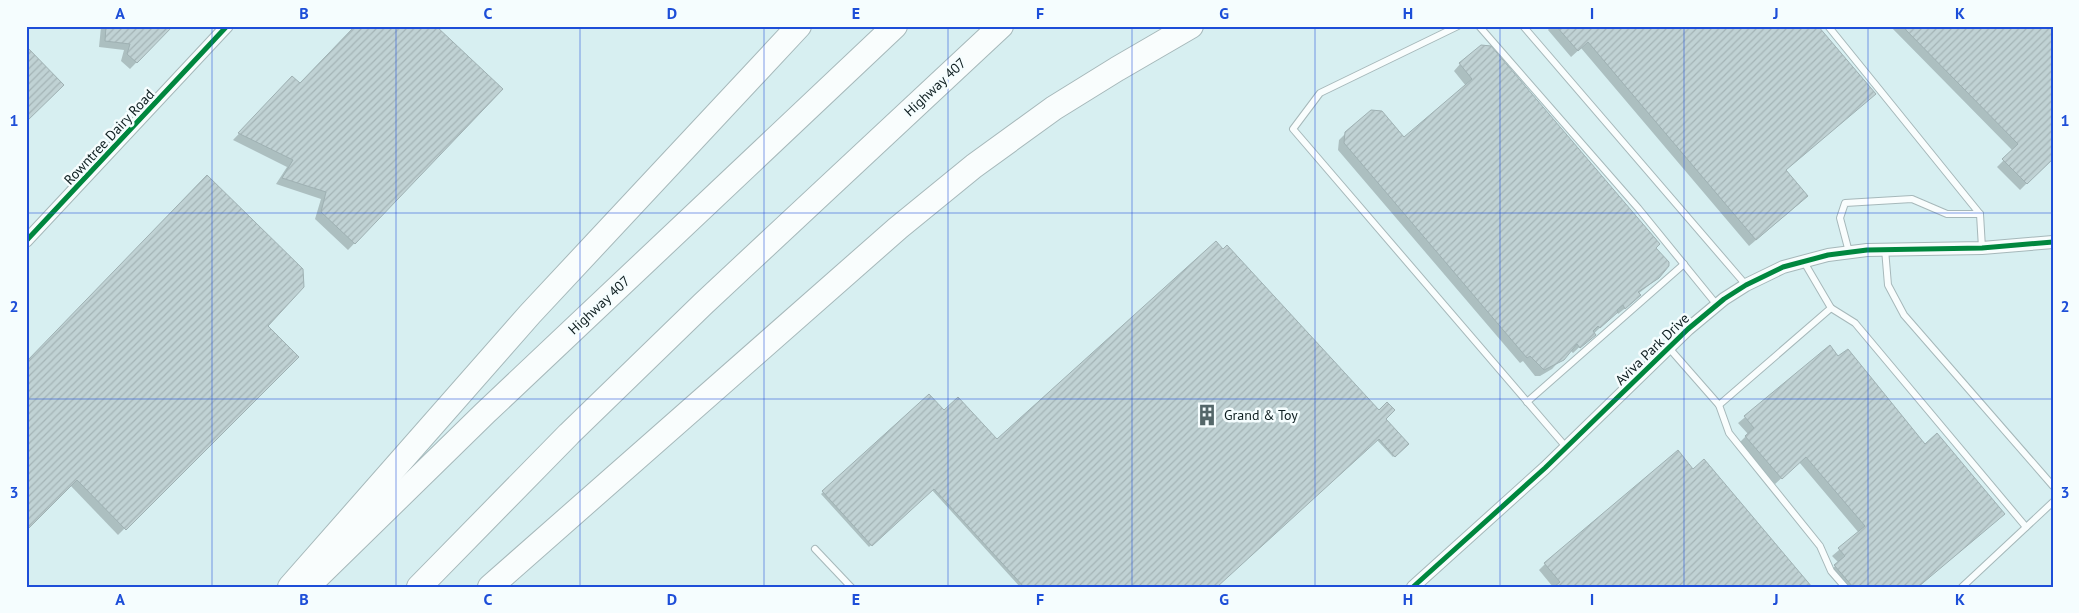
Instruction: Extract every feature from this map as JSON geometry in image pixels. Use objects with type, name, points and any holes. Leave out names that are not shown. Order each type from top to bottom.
[{"type":"highway","points":[[290,587],[530,314],[799,26]]},
{"type":"highway","name":"Highway 407","points":[[307,587],[485,413],[895,26]]},
{"type":"highway","name":"Highway 407","points":[[419,587],[569,434],[703,304],[1001,26]]},
{"type":"highway","points":[[920,101],[1013,26]]},
{"type":"highway","points":[[490,587],[898,228],[974,166],[1054,108],[1191,26]]},
{"type":"street","name":"Rowntree Dairy Road","points":[[26,241],[228,26]]},
{"type":"street","name":"Aviva Park Drive","points":[[1413,587],[1566,447],[1668,348],[1717,305],[1746,285],[1783,267],[1849,252],[1885,249],[1982,248],[2053,242]]},
{"type":"lane","points":[[1458,26],[1320,93],[1293,130],[1566,447]]},
{"type":"lane","points":[[1479,26],[1638,208],[1717,305]]},
{"type":"lane","points":[[1523,26],[1746,285]]},
{"type":"lane","points":[[1828,26],[1980,214],[1982,248]]},
{"type":"lane","points":[[1849,252],[1840,218],[1845,202],[1912,199],[1947,214],[1980,214]]},
{"type":"lane","points":[[1885,249],[1888,285],[1904,315],[2053,486]]},
{"type":"lane","points":[[1804,262],[1831,308],[1855,323],[2026,528]]},
{"type":"lane","points":[[1527,402],[1684,264]]},
{"type":"lane","points":[[1719,405],[1831,308]]},
{"type":"lane","points":[[1668,348],[1719,405],[1729,433],[1820,546],[1831,571],[1845,587]]},
{"type":"lane","points":[[1962,587],[2053,502]]},
{"type":"lane","points":[[815,549],[851,587]]},
{"type":"building","points":[[106,26],[173,26],[137,63],[127,54],[130,44],[105,41]]},
{"type":"building","points":[[355,26],[436,26],[503,89],[355,244],[321,212],[326,192],[282,178],[293,160],[238,133],[292,76],[300,83]]},
{"type":"building","points":[[1556,26],[1818,26],[1876,94],[1786,170],[1808,196],[1756,240],[1588,42],[1578,51]]},
{"type":"building","points":[[1902,26],[2053,26],[2053,159],[2027,184],[2002,159],[2018,144]]},
{"type":"building","points":[[1481,45],[1491,46],[1660,244],[1656,248],[1669,262],[1669,266],[1659,278],[1638,292],[1641,295],[1625,309],[1623,305],[1600,328],[1598,326],[1593,331],[1596,335],[1580,348],[1577,344],[1564,360],[1544,370],[1530,356],[1527,358],[1344,143],[1345,132],[1371,110],[1382,111],[1404,137],[1472,79],[1459,63]]},
{"type":"building","points":[[26,46],[64,85],[26,122]]},
{"type":"building","points":[[207,175],[303,269],[304,287],[268,326],[299,357],[126,530],[77,480],[26,531],[26,362]]},
{"type":"building","name":"Grand & Toy","points":[[1216,241],[1223,249],[1227,245],[1379,410],[1387,402],[1395,410],[1386,419],[1409,444],[1395,457],[1379,439],[1217,587],[1024,587],[934,489],[872,546],[822,491],[929,394],[944,410],[958,397],[997,439]]},
{"type":"building","points":[[1830,345],[1838,356],[1848,349],[1925,444],[1937,433],[2005,514],[1918,587],[1853,587],[1834,565],[1845,556],[1838,548],[1865,526],[1806,457],[1782,479],[1745,436],[1754,428],[1744,416]]},
{"type":"building","points":[[1678,450],[1693,469],[1704,459],[1812,587],[1554,587],[1560,582],[1544,563]]},
{"type":"cycle path","points":[[26,241],[227,26]]},
{"type":"cycle path","points":[[1413,587],[1545,468],[1688,329],[1724,299],[1746,285],[1783,267],[1828,255],[1867,250],[1982,248],[2053,242]]},
{"type":"place","name":"Grand & Toy","points":[[1207,415]]}]
